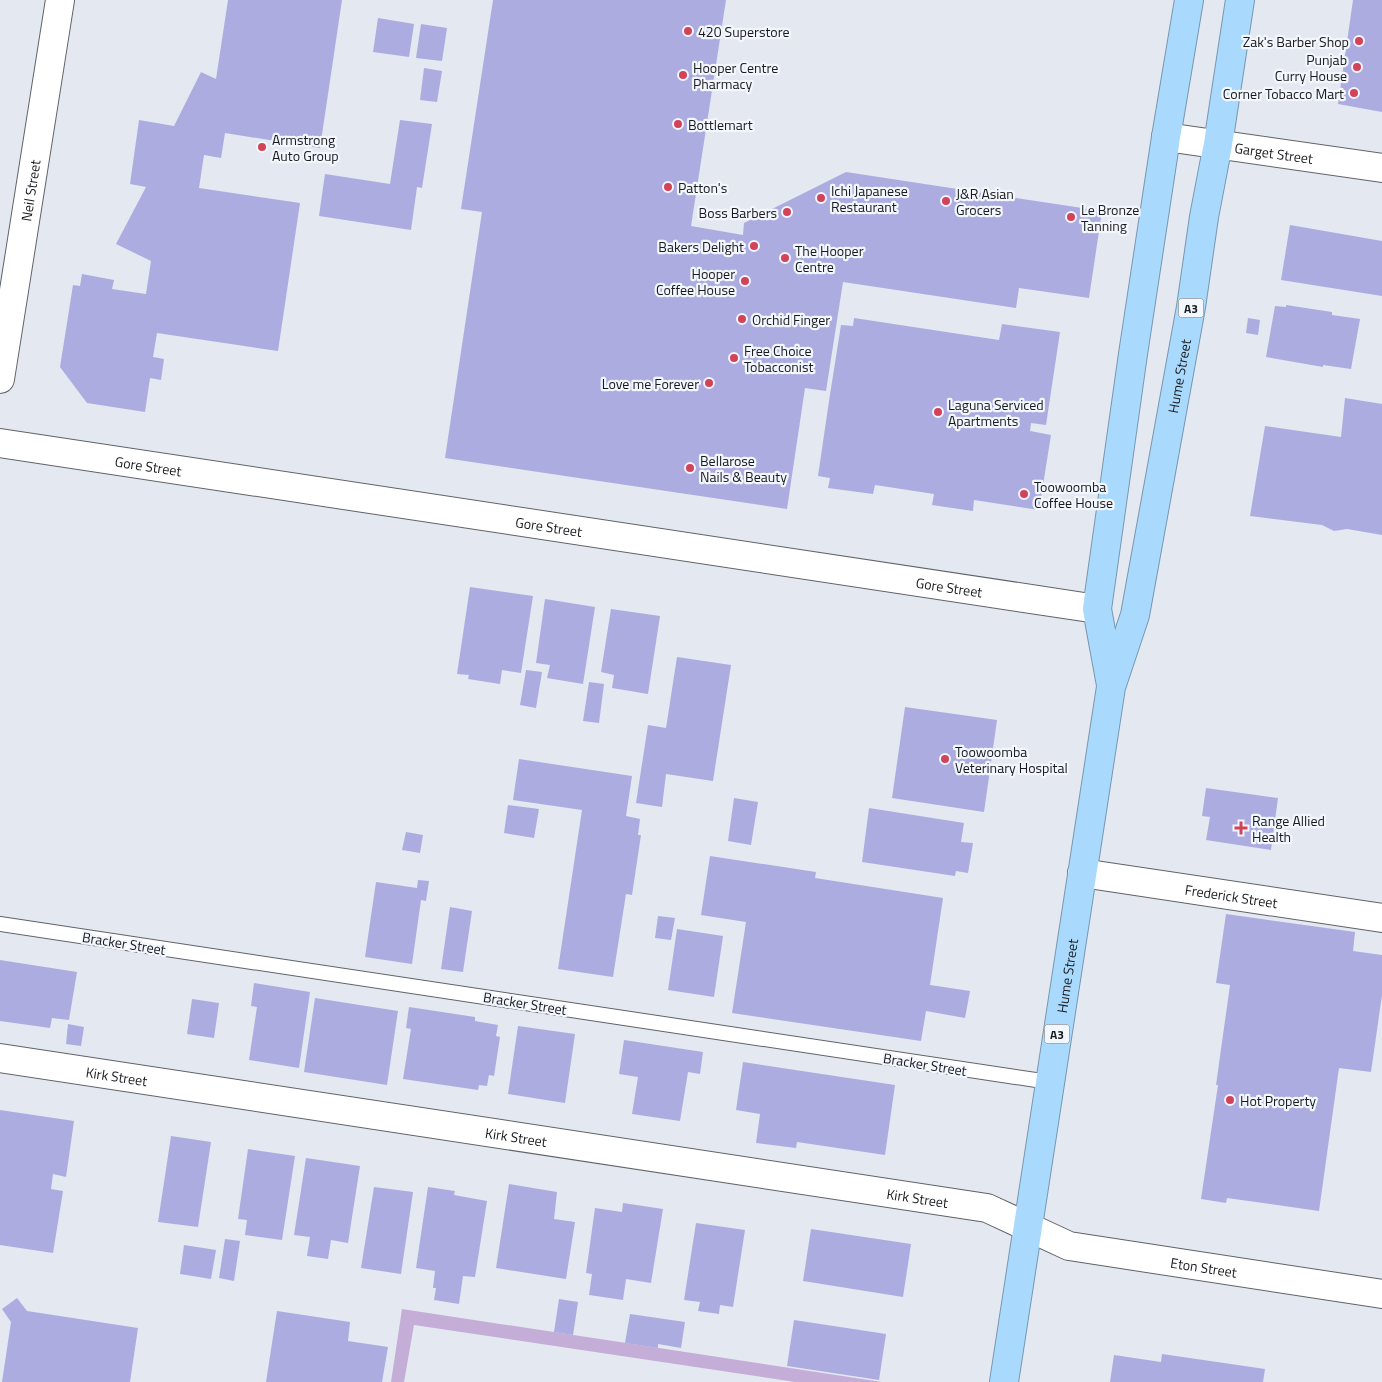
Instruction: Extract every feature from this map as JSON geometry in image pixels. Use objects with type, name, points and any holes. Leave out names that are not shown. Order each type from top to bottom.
[{"type":"highway","name":"Hume Street","points":[[1111,687],[1097,609],[1166,137],[1189,0]]},
{"type":"highway","name":"Hume Street","points":[[1004,1382],[1111,687],[1136,615],[1191,310],[1204,217],[1218,144],[1240,0]]},
{"type":"street","name":"Neil Street","points":[[0,379],[60,0]]},
{"type":"street","name":"Garget Street","points":[[1166,137],[1382,168]]},
{"type":"street","name":"Gore Street","points":[[0,443],[1097,609]]},
{"type":"street","name":"Frederick Street","points":[[1082,873],[1382,918]]},
{"type":"street","name":"Kirk Street","points":[[0,1058],[987,1208],[1028,1228]]},
{"type":"street","name":"Eton Street","points":[[1028,1228],[1069,1246],[1382,1294]]},
{"type":"lane","name":"Bracker Street","points":[[0,924],[1049,1082]]},
{"type":"shaded area","points":[[402,1309],[882,1382],[795,1382],[414,1325],[404,1382],[391,1382]]},
{"type":"building","points":[[228,0],[342,0],[320,148],[225,133],[221,158],[204,155],[199,188],[300,203],[278,351],[157,333],[153,357],[164,359],[161,380],[150,378],[145,412],[87,403],[60,367],[73,285],[80,286],[82,274],[114,280],[112,289],[146,294],[151,261],[116,244],[146,187],[130,184],[139,120],[174,126],[201,72],[216,79]]},
{"type":"building","name":"The Hooper Centre","points":[[493,0],[726,0],[691,226],[743,235],[744,223],[846,172],[1102,211],[1089,298],[1019,288],[1016,308],[843,282],[826,391],[805,388],[787,509],[445,458],[482,212],[461,209]]},
{"type":"building","points":[[1353,0],[1382,0],[1382,112],[1338,104]]},
{"type":"building","points":[[378,18],[414,24],[409,57],[373,52]]},
{"type":"building","points":[[421,24],[447,28],[442,61],[416,58]]},
{"type":"building","points":[[424,68],[442,71],[437,102],[420,100]]},
{"type":"building","points":[[400,120],[432,124],[422,188],[417,187],[411,230],[319,216],[325,174],[390,184]]},
{"type":"building","points":[[1290,225],[1382,241],[1382,296],[1281,280]]},
{"type":"building","points":[[1286,305],[1332,312],[1332,315],[1360,319],[1351,369],[1323,365],[1323,367],[1266,357],[1275,306],[1286,307]]},
{"type":"building","name":"Laguna Serviced Apartments","points":[[854,318],[999,340],[1002,324],[1060,332],[1046,425],[1031,423],[1030,431],[1051,435],[1039,510],[974,500],[973,511],[932,505],[934,494],[875,485],[873,494],[828,488],[830,478],[818,476],[829,401],[841,325],[853,326]]},
{"type":"building","points":[[1248,318],[1260,320],[1258,335],[1246,333]]},
{"type":"building","points":[[1345,398],[1382,404],[1382,535],[1347,529],[1334,531],[1322,525],[1250,516],[1265,426],[1341,437]]},
{"type":"building","points":[[470,587],[533,596],[521,673],[502,670],[500,684],[468,679],[469,675],[457,674]]},
{"type":"building","points":[[545,599],[595,607],[583,684],[547,678],[550,665],[536,663]]},
{"type":"building","points":[[611,609],[660,616],[648,694],[612,688],[614,675],[601,672]]},
{"type":"building","points":[[677,657],[731,665],[713,781],[666,774],[662,807],[636,803],[648,725],[666,728]]},
{"type":"building","points":[[526,670],[542,672],[536,708],[520,705]]},
{"type":"building","points":[[589,682],[604,684],[599,723],[583,721]]},
{"type":"building","name":"Toowoomba Veterinary Hospital","points":[[905,707],[997,720],[984,812],[892,798]]},
{"type":"building","points":[[519,759],[632,776],[626,816],[640,819],[638,835],[641,835],[632,895],[626,894],[613,977],[558,969],[582,810],[513,800]]},
{"type":"building","name":"Range Allied Health","points":[[1206,788],[1278,798],[1271,850],[1206,840],[1210,817],[1202,816]]},
{"type":"building","points":[[734,798],[758,802],[751,845],[728,841]]},
{"type":"building","points":[[508,805],[539,809],[534,838],[504,833]]},
{"type":"building","points":[[869,808],[964,823],[961,842],[973,843],[968,873],[956,871],[955,876],[862,862]]},
{"type":"building","points":[[406,832],[423,835],[420,853],[402,850]]},
{"type":"building","points":[[710,856],[816,872],[815,878],[943,898],[930,985],[970,991],[965,1018],[926,1011],[921,1041],[732,1013],[746,922],[701,915]]},
{"type":"building","points":[[418,880],[429,881],[426,901],[421,900],[412,964],[365,957],[376,882],[417,888]]},
{"type":"building","points":[[450,907],[472,911],[463,972],[441,969]]},
{"type":"building","points":[[1226,914],[1355,932],[1353,951],[1382,955],[1382,995],[1371,1072],[1339,1068],[1319,1211],[1227,1198],[1226,1203],[1201,1199],[1218,1085],[1216,1085],[1230,985],[1216,983]]},
{"type":"building","points":[[658,916],[675,918],[671,940],[655,938]]},
{"type":"building","points":[[677,929],[723,936],[714,997],[668,990]]},
{"type":"building","points":[[0,960],[77,972],[69,1020],[52,1018],[50,1028],[0,1021]]},
{"type":"building","points":[[254,983],[310,992],[299,1068],[249,1060],[257,1007],[251,1006]]},
{"type":"building","points":[[315,998],[398,1011],[387,1085],[304,1072]]},
{"type":"building","points":[[192,999],[219,1003],[214,1038],[187,1034]]},
{"type":"building","points":[[409,1007],[475,1017],[475,1021],[498,1025],[496,1036],[500,1037],[494,1076],[489,1075],[487,1086],[479,1085],[478,1090],[403,1079],[411,1029],[406,1028]]},
{"type":"building","points":[[68,1024],[84,1027],[81,1046],[66,1044]]},
{"type":"building","points":[[518,1026],[575,1034],[565,1103],[508,1094]]},
{"type":"building","points":[[624,1040],[703,1052],[700,1074],[688,1072],[680,1121],[632,1114],[638,1077],[619,1074]]},
{"type":"building","points":[[743,1062],[895,1085],[885,1155],[797,1142],[796,1148],[756,1143],[760,1114],[736,1110]]},
{"type":"building","points":[[0,1110],[74,1121],[66,1177],[53,1174],[51,1189],[63,1191],[53,1253],[0,1245]]},
{"type":"building","points":[[171,1136],[211,1142],[198,1227],[158,1222]]},
{"type":"building","points":[[248,1149],[295,1156],[282,1240],[245,1235],[247,1220],[238,1219]]},
{"type":"building","points":[[306,1158],[360,1166],[348,1243],[331,1240],[328,1259],[307,1256],[310,1237],[294,1235]]},
{"type":"building","points":[[509,1184],[557,1192],[554,1219],[575,1222],[566,1279],[496,1268]]},
{"type":"building","points":[[374,1187],[413,1192],[401,1274],[361,1268]]},
{"type":"building","points":[[428,1187],[455,1191],[454,1195],[487,1201],[475,1277],[463,1276],[459,1304],[434,1300],[436,1288],[433,1288],[435,1271],[416,1268]]},
{"type":"building","points":[[623,1203],[663,1209],[651,1283],[626,1279],[623,1300],[589,1295],[592,1274],[586,1273],[595,1208],[622,1212]]},
{"type":"building","points":[[696,1223],[745,1230],[733,1307],[720,1305],[719,1314],[698,1311],[700,1302],[684,1300]]},
{"type":"building","points":[[811,1229],[911,1244],[903,1297],[803,1281]]},
{"type":"building","points":[[225,1239],[240,1241],[234,1281],[219,1278]]},
{"type":"building","points":[[184,1245],[216,1250],[211,1279],[180,1274]]},
{"type":"building","points":[[17,1298],[27,1311],[138,1328],[130,1382],[2,1382],[11,1322],[2,1309]]},
{"type":"building","points":[[559,1299],[578,1302],[573,1335],[554,1332]]},
{"type":"building","points":[[277,1311],[350,1322],[348,1341],[388,1347],[382,1382],[266,1382]]},
{"type":"building","points":[[630,1314],[685,1322],[681,1348],[658,1344],[658,1348],[625,1343]]},
{"type":"building","points":[[794,1320],[886,1334],[879,1380],[787,1366]]},
{"type":"building","points":[[1162,1354],[1265,1369],[1263,1382],[1110,1382],[1114,1355],[1161,1362]]},
{"type":"place","name":"420 Superstore","points":[[688,31]]},
{"type":"place","name":"Zak's Barber Shop","points":[[1359,41]]},
{"type":"place","name":"Punjab Curry House","points":[[1357,67]]},
{"type":"place","name":"Hooper Centre Pharmacy","points":[[683,75]]},
{"type":"place","name":"Corner Tobacco Mart","points":[[1354,93]]},
{"type":"place","name":"Bottlemart","points":[[678,124]]},
{"type":"place","name":"Armstrong Auto Group","points":[[262,147]]},
{"type":"place","name":"Patton's","points":[[668,187]]},
{"type":"place","name":"Ichi Japanese Restaurant","points":[[821,198]]},
{"type":"place","name":"J&R Asian Grocers","points":[[946,201]]},
{"type":"place","name":"Boss Barbers","points":[[787,212]]},
{"type":"place","name":"Le Bronze Tanning","points":[[1071,217]]},
{"type":"place","name":"Bakers Delight","points":[[754,246]]},
{"type":"place","name":"The Hooper Centre","points":[[785,258]]},
{"type":"place","name":"Hooper Coffee House","points":[[745,281]]},
{"type":"place","name":"Orchid Finger","points":[[742,319]]},
{"type":"place","name":"Free Choice Tobacconist","points":[[734,358]]},
{"type":"place","name":"Love me Forever","points":[[709,383]]},
{"type":"place","name":"Laguna Serviced Apartments","points":[[938,412]]},
{"type":"place","name":"Bellarose Nails & Beauty","points":[[690,468]]},
{"type":"place","name":"Toowoomba Coffee House","points":[[1024,494]]},
{"type":"place","name":"Toowoomba Veterinary Hospital","points":[[945,759]]},
{"type":"place","name":"Range Allied Health","points":[[1241,828]]},
{"type":"place","name":"Hot Property","points":[[1230,1100]]}]
